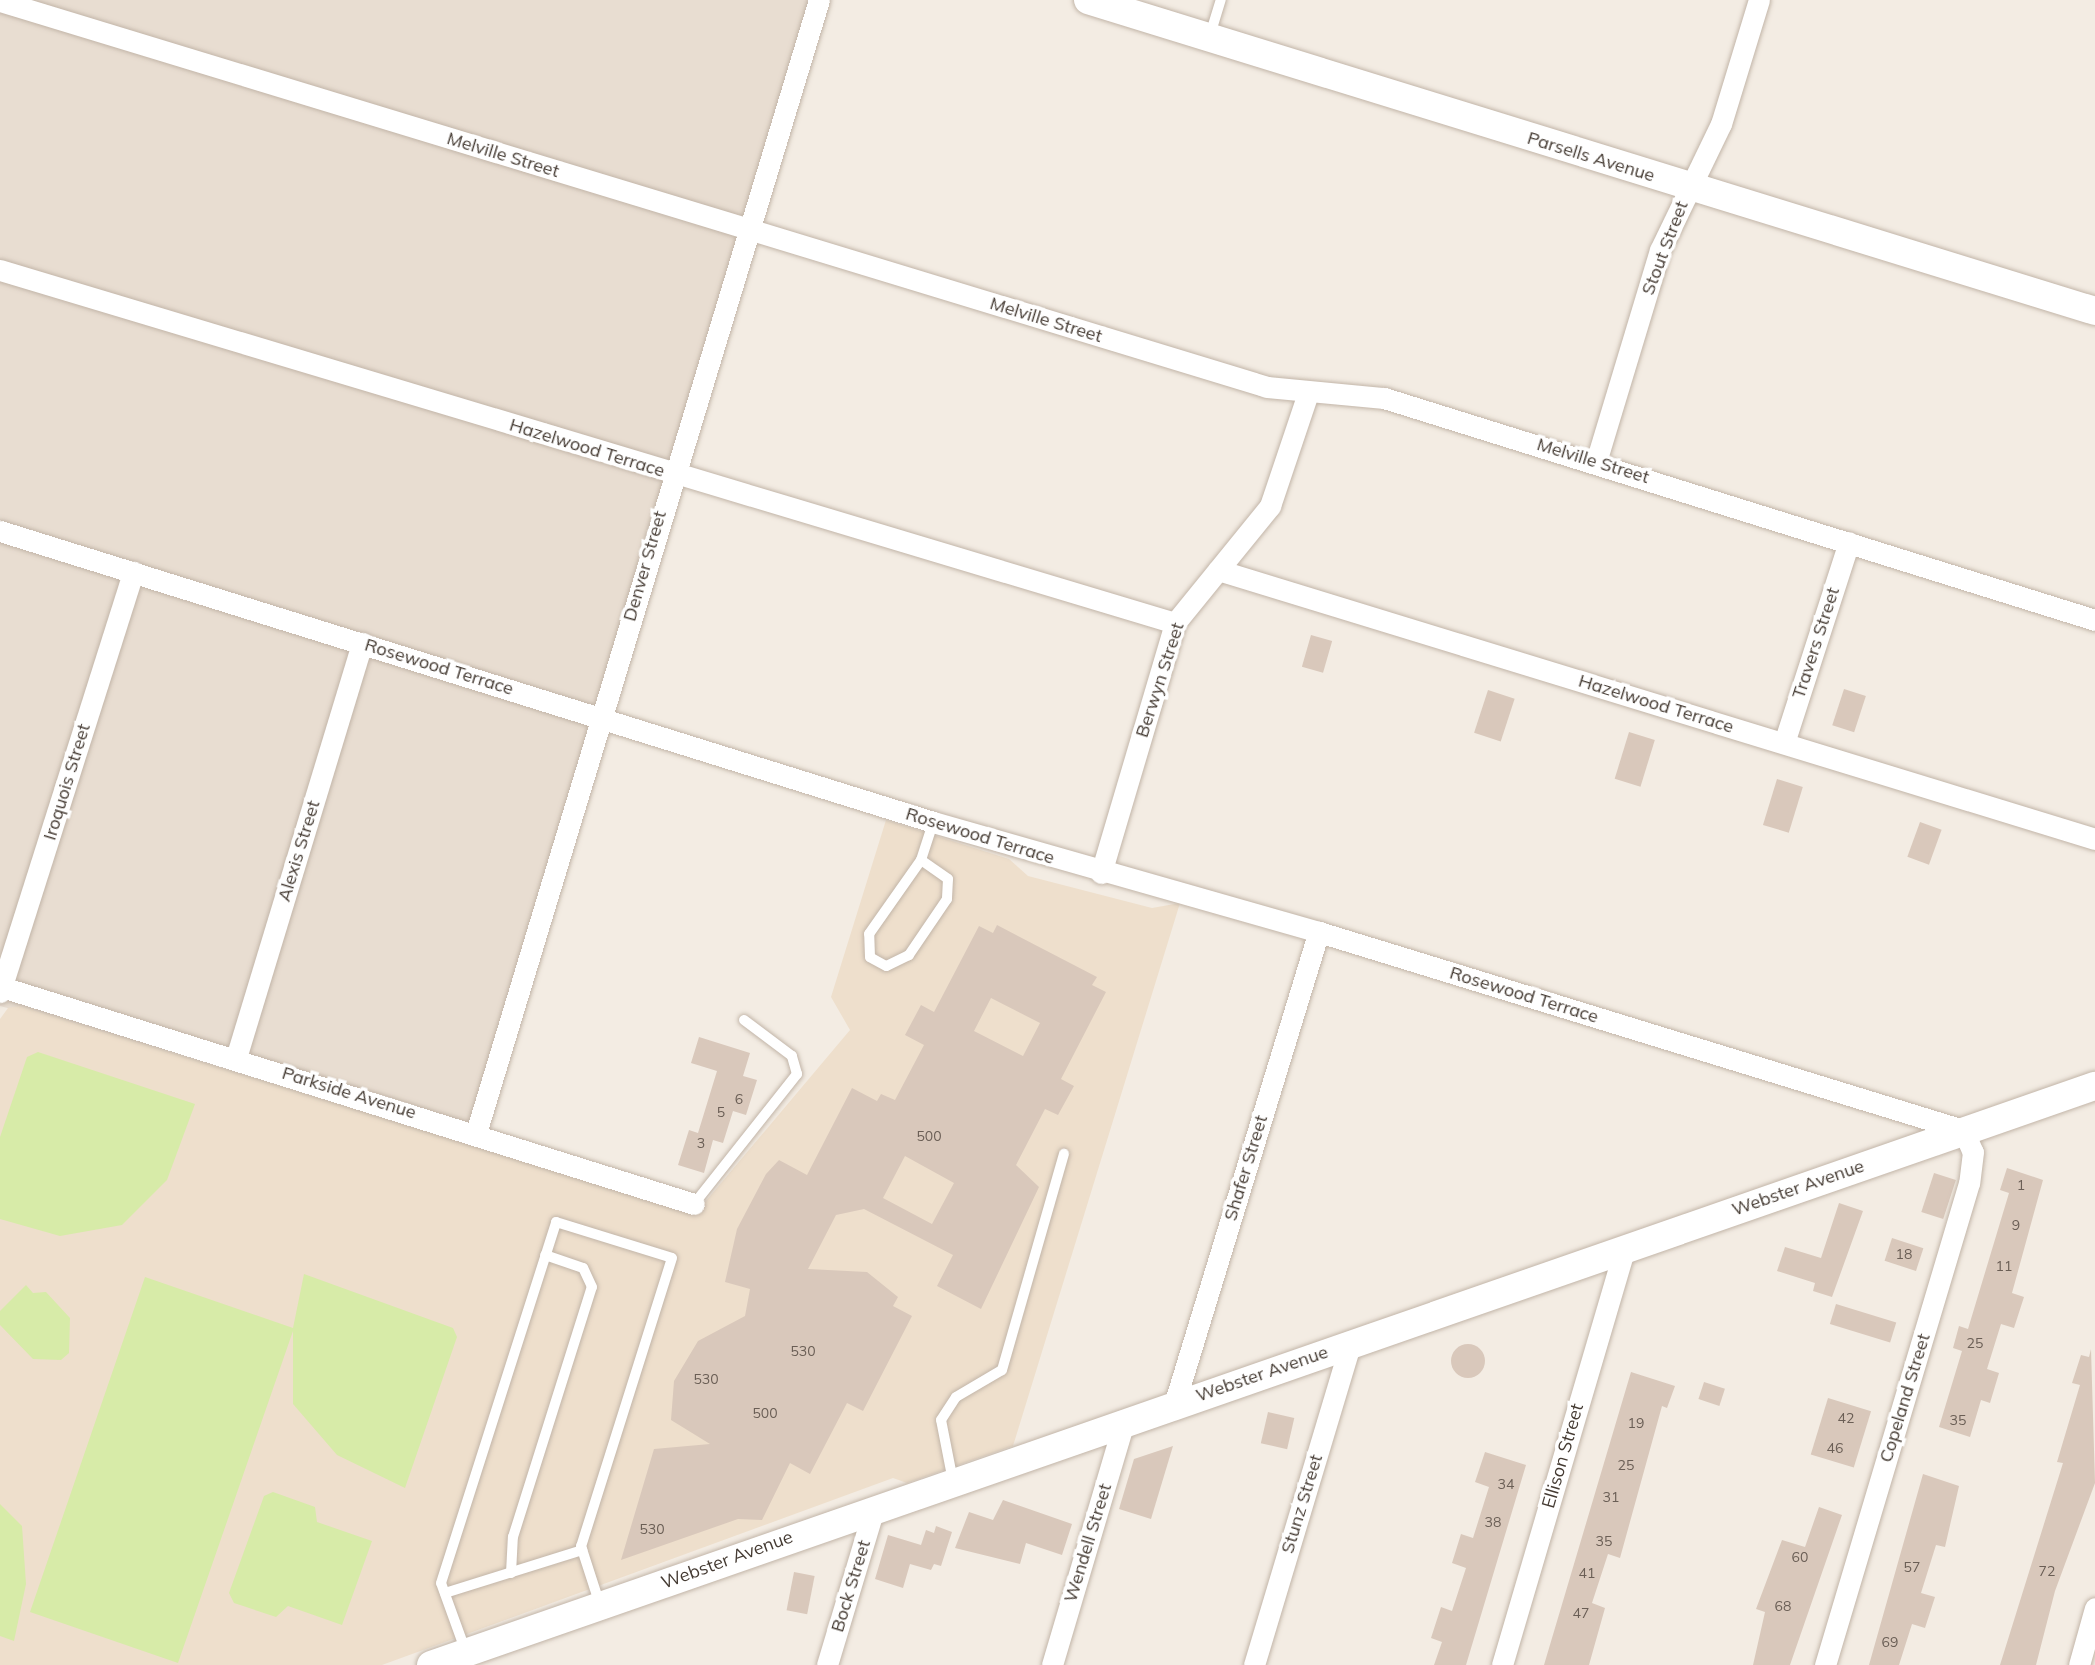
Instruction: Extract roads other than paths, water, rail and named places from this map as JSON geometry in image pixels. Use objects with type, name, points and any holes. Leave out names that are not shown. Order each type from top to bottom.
[{"type":"street","name":"Denver Street","points":[[476,1133],[672,474],[819,0]]},
{"type":"street","name":"Parsells Avenue","points":[[1088,0],[1688,188],[2095,311]]},
{"type":"street","name":"Stout Street","points":[[1595,461],[1660,250],[1721,124],[1759,0]]},
{"type":"street","name":"Melville Street","points":[[0,1],[1267,387],[1308,393],[1384,398],[1595,461],[2095,620]]},
{"type":"street","name":"Hazelwood Terrace","points":[[0,270],[1175,623]]},
{"type":"street","name":"Berwyn Street","points":[[1101,873],[1175,623],[1270,506],[1308,393]]},
{"type":"street","name":"Rosewood Terrace","points":[[0,531],[933,822],[1101,873],[1318,932],[1963,1130]]},
{"type":"street","name":"Travers Street","points":[[1784,743],[1849,542]]},
{"type":"street","name":"Hazelwood Terrace","points":[[1218,570],[2095,839]]},
{"type":"street","name":"Iroquois Street","points":[[1,989],[133,572]]},
{"type":"street","name":"Alexis Street","points":[[236,1058],[362,643]]},
{"type":"street","name":"Shafer Street","points":[[1174,1405],[1318,932]]},
{"type":"street","name":"Parkside Avenue","points":[[1,989],[236,1058],[694,1204]]},
{"type":"street","name":"Webster Avenue","points":[[431,1665],[1351,1342],[2095,1086]]},
{"type":"street","name":"Copeland Street","points":[[1825,1665],[1969,1182],[1973,1152],[1963,1130]]},
{"type":"street","name":"Ellison Street","points":[[1502,1665],[1625,1247]]},
{"type":"street","name":"Stunz Street","points":[[1254,1665],[1351,1342]]},
{"type":"street","name":"Wendell Street","points":[[1052,1665],[1124,1422]]},
{"type":"street","name":"Bock Street","points":[[827,1665],[874,1508]]},
{"type":"street","points":[[2079,1665],[2095,1608]]},
{"type":"lane","points":[[1209,38],[1221,0]]},
{"type":"lane","points":[[921,860],[948,879],[947,899],[909,955],[886,966],[870,957],[869,934],[921,860],[933,822]]},
{"type":"lane","points":[[694,1204],[797,1074],[792,1056],[744,1020]]},
{"type":"lane","points":[[953,1481],[941,1420],[956,1397],[1002,1370],[1064,1154]]},
{"type":"lane","points":[[466,1653],[441,1583],[556,1222],[672,1258],[582,1550],[600,1605]]},
{"type":"lane","points":[[511,1573],[513,1537],[592,1287],[583,1268],[545,1255]]},
{"type":"lane","points":[[444,1593],[582,1550]]}]
